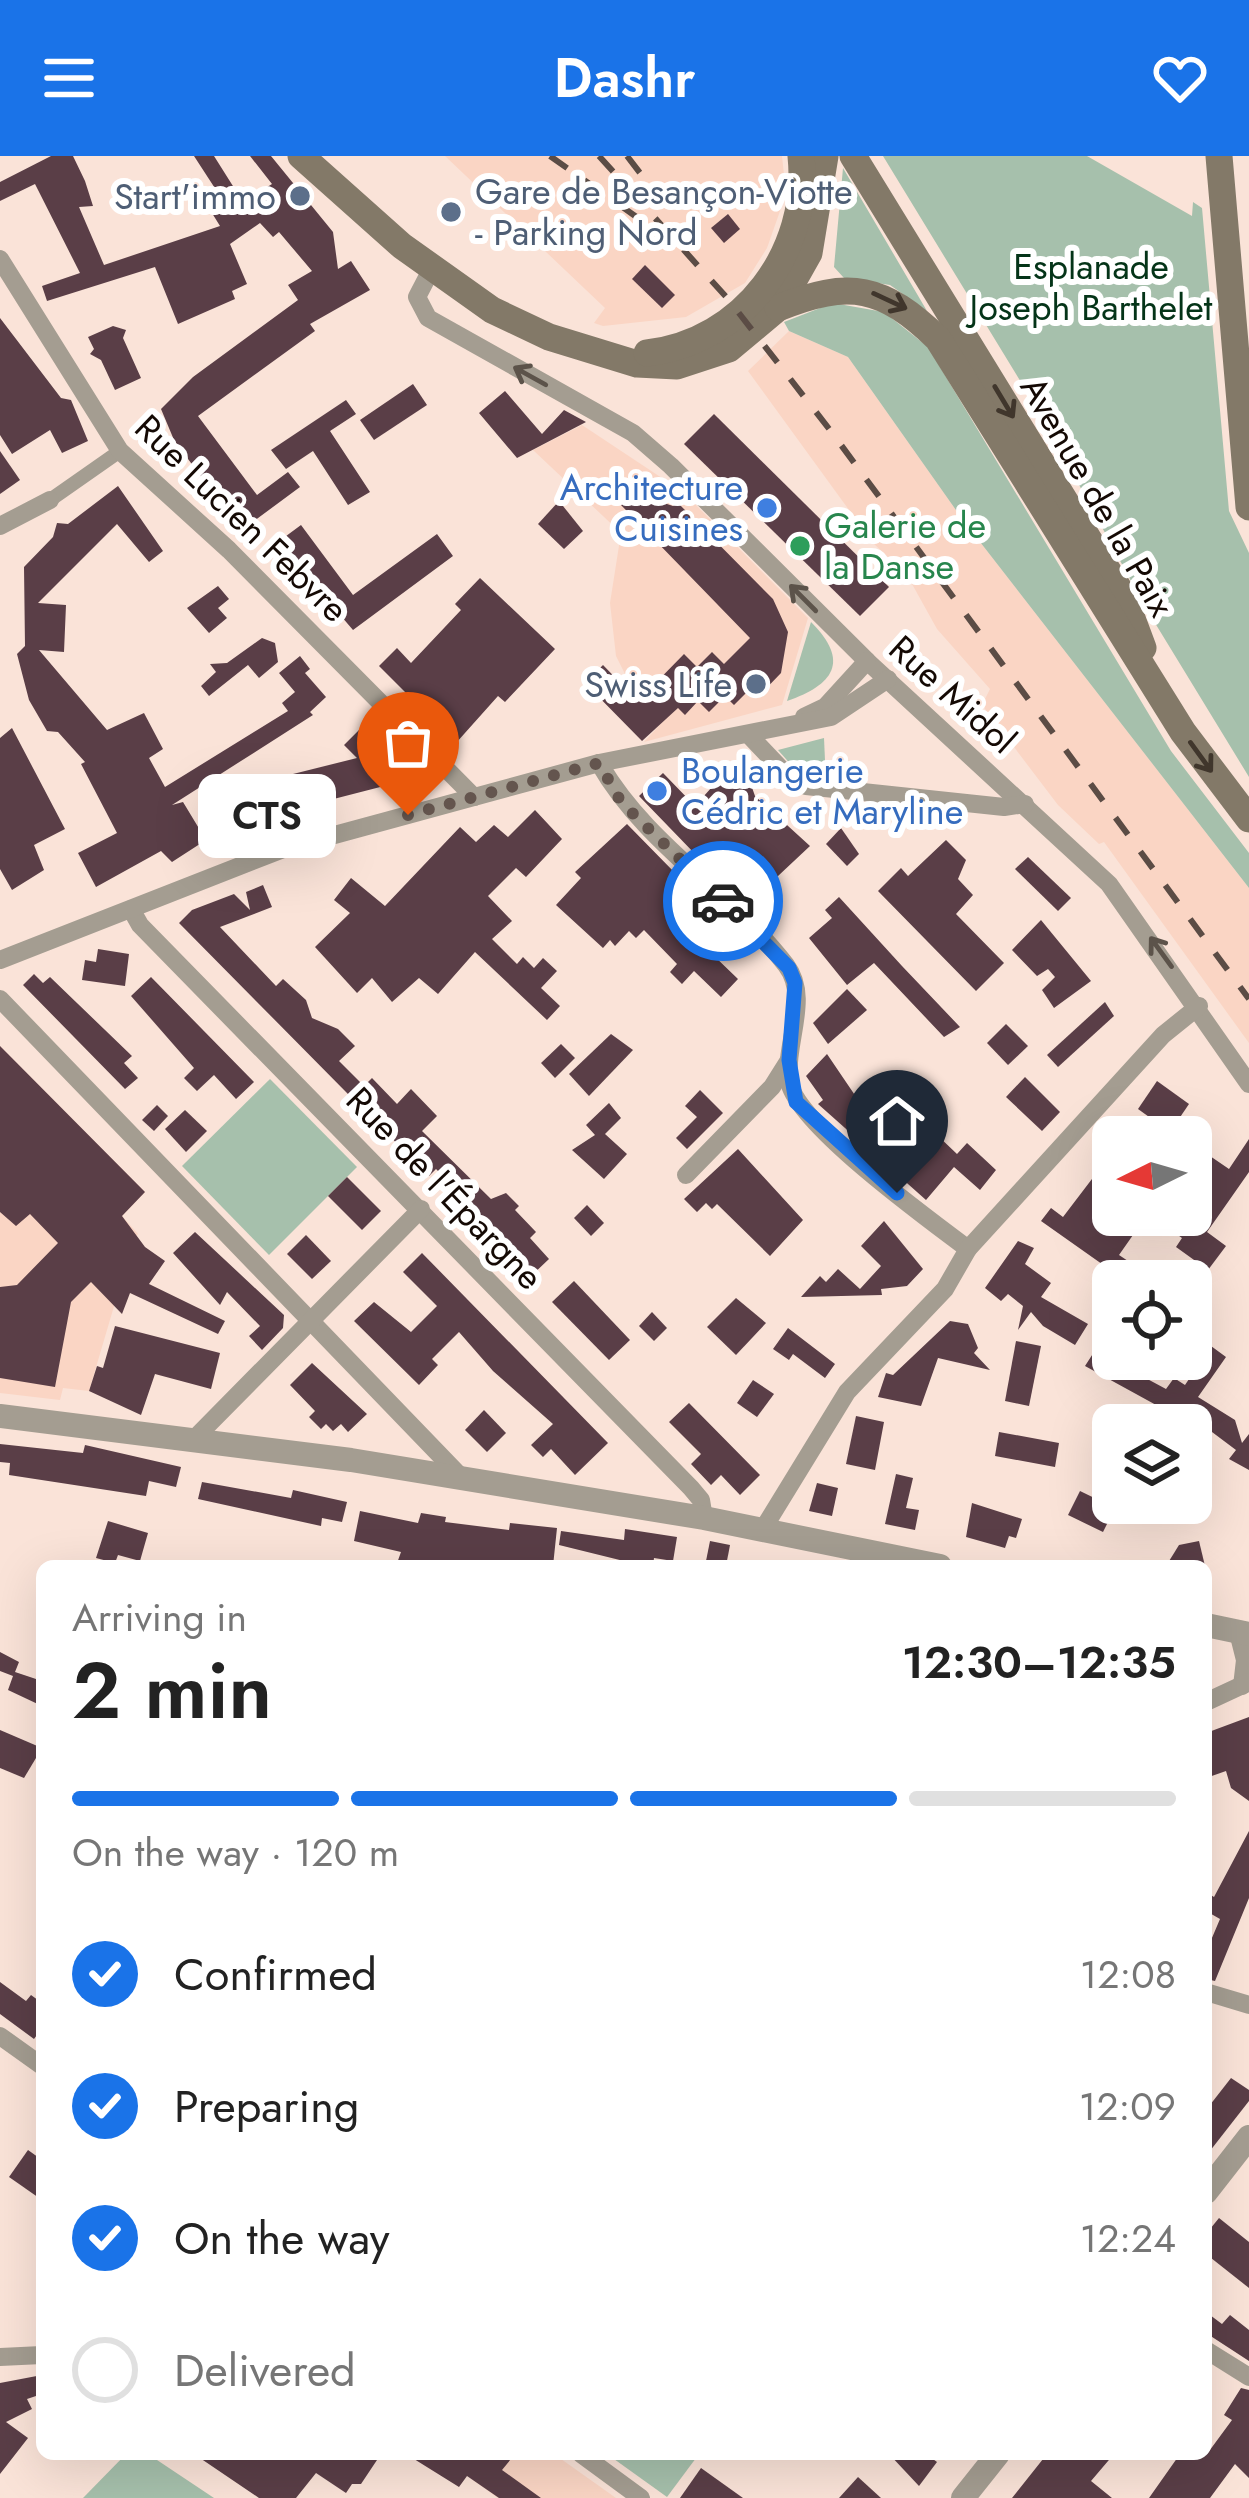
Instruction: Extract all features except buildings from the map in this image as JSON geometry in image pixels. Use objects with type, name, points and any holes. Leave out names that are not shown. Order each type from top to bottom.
[{"type":"main road","points":[[301,156],[432,268],[521,325],[607,355],[656,366],[703,361],[729,349],[778,308],[808,253],[823,169]]},
{"type":"main road","points":[[607,355],[655,352],[699,339],[763,290],[786,255],[797,223],[801,156]]},
{"type":"main road","name":"Avenue de la Paix","points":[[853,156],[1124,597],[1160,691]]},
{"type":"main road","points":[[1219,156],[1249,507]]},
{"type":"main road","name":"Avenue de la Paix","points":[[778,308],[844,289],[880,294],[907,308],[938,339],[1183,732],[1249,819]]},
{"type":"street","name":"Rue Lucien Febvre","points":[[0,259],[30,315],[120,452],[229,550],[474,797]]},
{"type":"street","name":"Rue Midol","points":[[432,268],[417,297],[428,318],[633,433],[868,662],[1109,884],[1199,1006],[1249,1084]]},
{"type":"street","points":[[0,526],[50,500],[120,452]]},
{"type":"street","points":[[784,727],[825,707],[868,662]]},
{"type":"street","points":[[0,960],[283,849],[599,763],[847,712],[888,679]]},
{"type":"street","points":[[748,734],[782,771],[806,786],[1004,807],[1025,804]]},
{"type":"street","points":[[599,763],[621,802],[789,968],[796,1019],[789,1060],[796,1102],[861,1165],[968,1249]]},
{"type":"street","name":"Rue de l'Épargne","points":[[131,909],[140,926],[691,1488],[701,1500],[704,1518]]},
{"type":"street","points":[[0,999],[465,1481]]},
{"type":"street","points":[[763,1528],[847,1392],[945,1289],[968,1249],[1163,1035],[1199,1006]]},
{"type":"street","points":[[686,1175],[772,1088],[789,1060]]},
{"type":"street","points":[[193,1440],[421,1209]]},
{"type":"street","points":[[0,1416],[193,1440],[704,1518],[912,1560]]},
{"type":"street","points":[[1212,1626],[1245,1634],[1245,1684],[1212,1699]]},
{"type":"street","points":[[1212,1994],[1249,2005]]},
{"type":"street","points":[[0,2036],[36,2062]]},
{"type":"street","points":[[1212,2184],[1249,2138]]},
{"type":"street","points":[[1212,2354],[1249,2377]]},
{"type":"street","points":[[0,2357],[36,2355]]},
{"type":"street","points":[[589,2460],[641,2498]]},
{"type":"street","points":[[963,2498],[993,2460]]},
{"type":"shaded area","points":[[445,156],[782,156],[786,194],[767,248],[745,283],[686,317],[603,326],[594,323],[605,308]]},
{"type":"shaded area","points":[[789,331],[848,357],[963,520],[1249,888],[1249,1043],[1104,842],[1099,844],[1058,805],[982,705],[990,689],[937,629],[907,575],[873,543],[748,371]]},
{"type":"shaded area","points":[[582,425],[683,492],[808,618],[782,705],[644,742],[666,718],[628,680],[616,656],[610,603],[621,533],[533,450]]},
{"type":"shaded area","points":[[0,1046],[145,1192],[122,1216],[138,1234],[115,1258],[125,1269],[89,1391],[63,1388],[60,1400],[0,1393]]},
{"type":"shaded area","points":[[488,2460],[562,2460],[616,2498],[498,2498],[473,2480]]},
{"type":"green space","name":"Esplanade Joseph Barthelet","points":[[883,156],[1087,156],[1192,216],[1193,202],[1202,208],[1229,511],[1249,553],[1249,777],[1144,605],[1044,420]]},
{"type":"green space","points":[[843,168],[927,311],[890,285],[844,278],[834,267]]},
{"type":"green space","points":[[833,303],[884,312],[928,347],[1171,751],[1249,853],[1249,888],[963,520],[848,357],[789,331],[784,322]]},
{"type":"green space","points":[[811,622],[831,649],[831,671],[816,688],[787,701]]},
{"type":"green space","points":[[824,738],[826,783],[793,767],[778,750]]},
{"type":"green space","points":[[270,1079],[357,1167],[269,1255],[182,1166]]},
{"type":"green space","points":[[120,2460],[157,2460],[214,2498],[83,2498]]},
{"type":"green space","points":[[615,2460],[695,2460],[667,2497]]},
{"type":"railway","points":[[550,156],[648,225]]},
{"type":"railway","points":[[599,156],[728,299],[830,430],[1249,999]]},
{"type":"railway","points":[[627,156],[660,199]]},
{"type":"way so far","points":[[408,815],[599,763],[621,802],[723,901]]},
{"type":"place","name":"Start'immo","points":[[300,196]]},
{"type":"place","name":"Gare de Besançon-Viotte - Parking Nord","points":[[451,212]]},
{"type":"place","name":"Architecture Cuisines","points":[[767,508]]},
{"type":"place","name":"Galerie de la Danse","points":[[800,546]]},
{"type":"place","name":"Swiss Life","points":[[756,684]]},
{"type":"place","name":"Boulangerie Cédric et Maryline","points":[[657,791]]},
{"type":"place","name":"CTS","points":[[408,815]]},
{"type":"route","points":[[723,901],[789,968],[795,983],[789,1084],[796,1102],[897,1193]]}]
